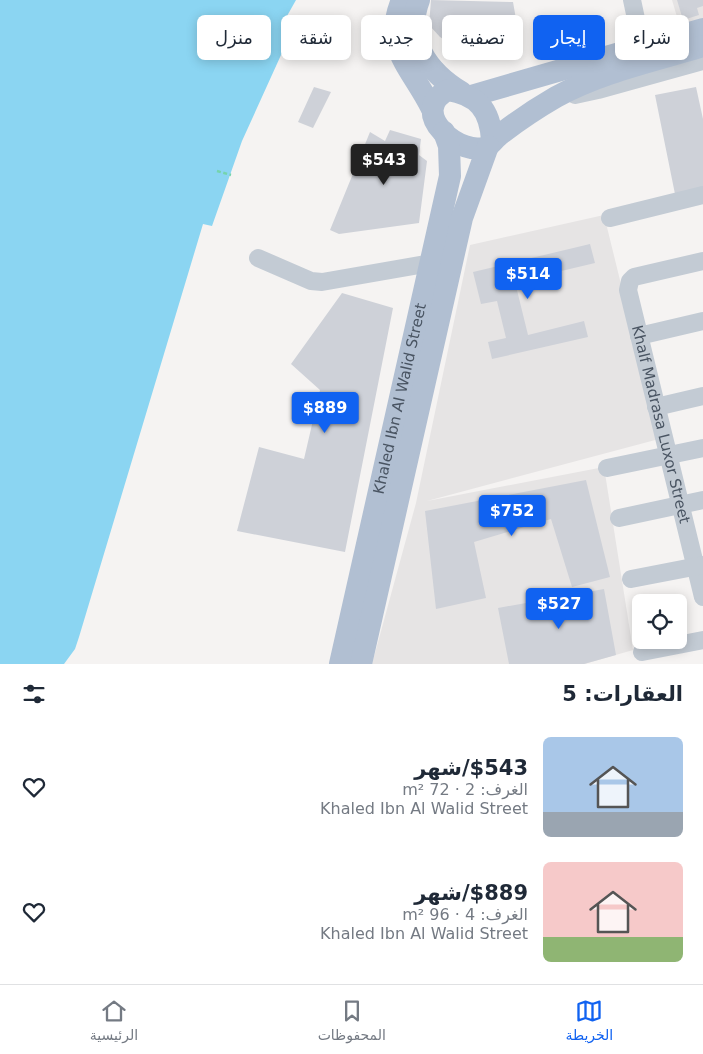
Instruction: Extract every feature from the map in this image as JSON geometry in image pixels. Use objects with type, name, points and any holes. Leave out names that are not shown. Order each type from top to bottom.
[{"type":"main road","points":[[402,0],[394,21],[396,44],[432,106],[433,116],[444,132],[464,146],[476,147],[490,143],[554,98],[590,81],[703,46]]},
{"type":"main road","points":[[415,15],[419,0]]},
{"type":"main road","points":[[689,33],[703,29]]},
{"type":"main road","points":[[432,106],[437,95],[448,90],[466,94],[512,86],[615,55]]},
{"type":"main road","points":[[426,60],[459,76],[512,86]]},
{"type":"main road","points":[[426,60],[446,82],[484,108],[491,123],[490,143]]},
{"type":"main road","name":"Khaled Ibn Al Walid Street","points":[[340,664],[450,176],[449,146],[444,132]]},
{"type":"main road","name":"Khaled Ibn Al Walid Street","points":[[361,664],[462,218],[490,143]]},
{"type":"street","points":[[632,0],[635,15]]},
{"type":"street","points":[[554,98],[598,90],[703,61]]},
{"type":"street","points":[[610,218],[703,195]]},
{"type":"street","points":[[258,258],[311,281],[322,282],[431,263]]},
{"type":"street","name":"Khalf Madrasa Luxor Street","points":[[703,261],[638,275],[630,281],[628,290],[668,455],[699,566],[703,597]]},
{"type":"street","points":[[639,336],[703,321]]},
{"type":"street","points":[[656,407],[703,396]]},
{"type":"street","points":[[607,468],[703,448]]},
{"type":"street","points":[[619,518],[703,500]]},
{"type":"street","points":[[631,579],[699,566]]},
{"type":"street","points":[[642,652],[703,640]]},
{"type":"path","points":[[216,171],[231,176]]},
{"type":"shaded area","points":[[672,0],[703,0],[703,20],[689,24],[689,15],[676,15]]},
{"type":"shaded area","points":[[604,215],[659,439],[427,501],[604,467],[633,650],[584,664],[372,664],[416,503],[470,245]]},
{"type":"water","points":[[0,0],[296,0],[288,15],[281,15],[281,55],[242,141],[212,226],[203,224],[75,649],[64,664],[0,664]]},
{"type":"building","points":[[431,0],[513,2],[515,15],[442,15],[442,38],[432,28],[432,15],[430,15]]},
{"type":"building","points":[[677,0],[703,0],[703,6],[697,8],[699,15],[689,18],[689,15],[682,15]]},
{"type":"building","points":[[314,87],[331,92],[313,128],[298,122]]},
{"type":"building","points":[[696,87],[703,119],[703,193],[676,199],[655,95]]},
{"type":"building","points":[[390,130],[421,139],[419,155],[427,161],[419,223],[339,234],[330,230],[370,132],[385,141]]},
{"type":"building","points":[[590,244],[595,263],[515,282],[528,335],[584,321],[588,337],[492,359],[488,342],[506,338],[497,301],[481,304],[473,272]]},
{"type":"building","points":[[342,293],[393,308],[345,552],[237,531],[259,447],[304,459],[320,390],[291,364]]},
{"type":"building","points":[[586,480],[610,577],[572,587],[551,519],[474,542],[486,598],[436,609],[425,511]]},
{"type":"building","points":[[604,589],[616,655],[584,664],[509,664],[498,608]]}]
